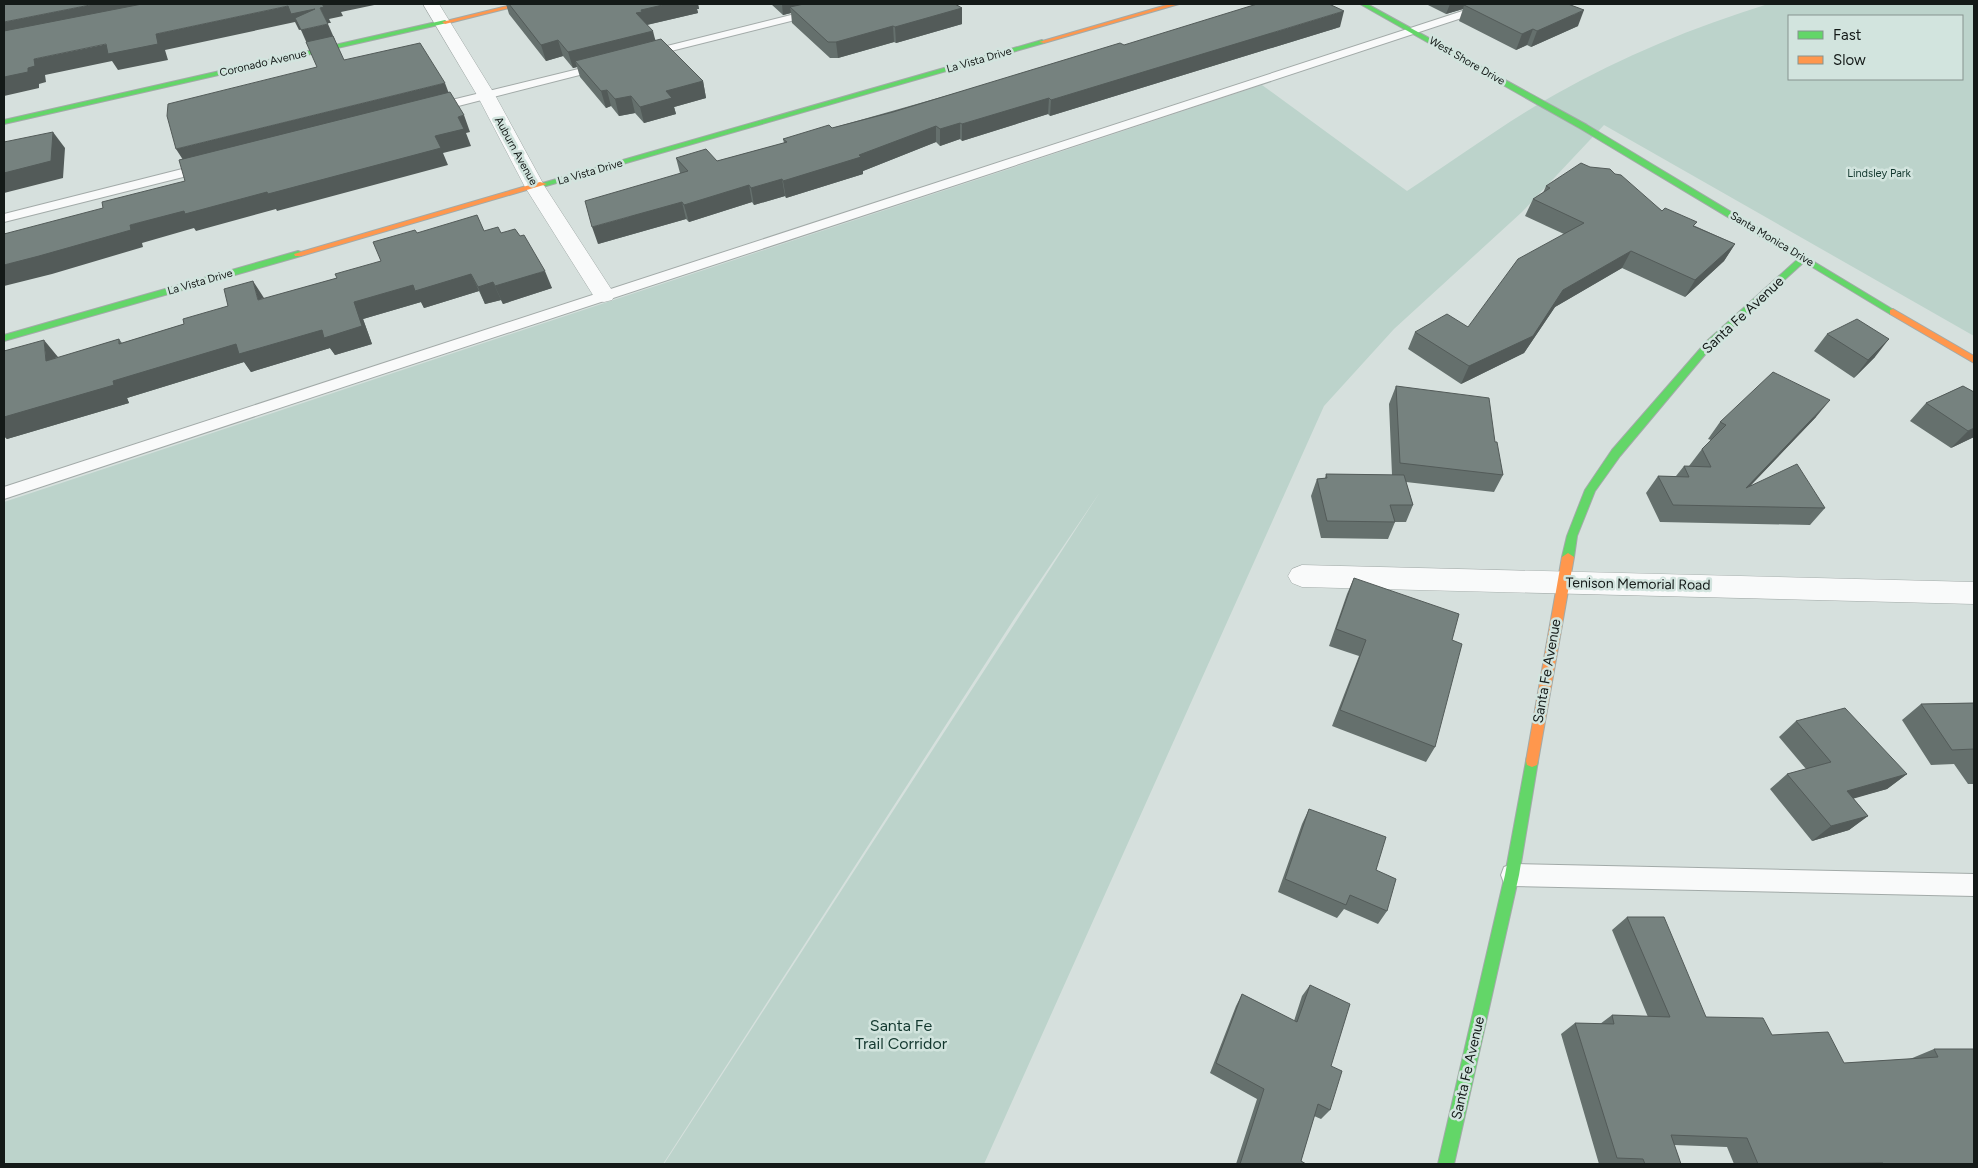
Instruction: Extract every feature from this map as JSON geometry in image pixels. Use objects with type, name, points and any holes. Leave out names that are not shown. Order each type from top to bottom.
[{"type":"street","name":"Auburn Avenue","points":[[431,4],[486,95],[535,187],[604,295]]},
{"type":"street","name":"Coronado Avenue","points":[[4,122],[522,4]]},
{"type":"street","name":"La Vista Drive","points":[[4,338],[1176,4]]},
{"type":"street","name":"West Shore Drive","points":[[1363,4],[1570,120]]},
{"type":"street","name":"Santa Monica Drive","points":[[1570,120],[1974,360]]},
{"type":"street","name":"Santa Fe Avenue","points":[[1446,1164],[1512,875],[1572,536],[1590,490],[1616,453],[1710,343],[1804,258]]},
{"type":"street","name":"Tenison Memorial Road","points":[[1302,576],[1974,593]]},
{"type":"lane","points":[[638,57],[847,4]]},
{"type":"lane","points":[[4,493],[1494,4]]},
{"type":"lane","points":[[418,113],[619,62]]},
{"type":"lane","points":[[4,218],[216,164]]},
{"type":"lane","points":[[1512,875],[1974,885]]},
{"type":"green space","points":[[1768,4],[1974,4],[1974,336],[1604,125],[1522,212],[1394,329],[1324,406],[984,1164],[664,1164],[1100,492],[1016,616],[663,1164],[4,1164],[4,502],[1262,85],[1407,191],[1480,141],[1556,94],[1607,67],[1686,33]]},
{"type":"building","points":[[4,4],[95,4],[4,22]]},
{"type":"building","points":[[142,4],[322,4],[324,7],[320,8],[328,24],[301,30],[295,18],[315,9],[291,14],[288,6],[156,34],[158,44],[108,54],[106,44],[34,59],[35,66],[28,68],[28,72],[4,77],[4,31]]},
{"type":"building","points":[[509,4],[667,4],[636,13],[653,31],[568,52],[558,40],[541,45]]},
{"type":"building","points":[[804,4],[955,4],[962,8],[836,42],[828,42],[790,7]]},
{"type":"building","points":[[1257,4],[1329,4],[1344,11],[1051,100],[1049,98],[940,129],[936,126],[859,155],[861,157],[783,181],[782,179],[751,188],[749,185],[684,205],[682,202],[592,227],[585,201],[688,171],[676,158],[706,149],[717,161],[787,142],[783,139],[829,125],[832,128],[893,112],[1120,43],[1124,45]]},
{"type":"building","points":[[1568,4],[1584,10],[1537,31],[1533,29],[1522,34],[1464,5]]},
{"type":"building","points":[[333,36],[344,60],[420,43],[445,83],[176,149],[167,116],[168,104],[317,67],[306,42]]},
{"type":"building","points":[[661,39],[703,81],[666,91],[672,98],[640,107],[631,96],[615,99],[607,90],[601,91],[575,61]]},
{"type":"building","points":[[450,92],[464,115],[458,117],[464,129],[435,136],[441,148],[268,194],[267,192],[185,214],[184,211],[130,225],[131,230],[4,265],[4,234],[103,208],[102,202],[185,181],[179,160]]},
{"type":"building","points":[[53,132],[51,161],[4,173],[4,142]]},
{"type":"building","points":[[1581,163],[1590,167],[1610,169],[1615,174],[1621,175],[1662,211],[1665,208],[1697,222],[1693,226],[1735,244],[1695,280],[1631,251],[1563,290],[1533,336],[1469,366],[1415,332],[1447,314],[1468,327],[1518,259],[1584,223],[1533,199],[1550,188],[1546,186]]},
{"type":"building","points":[[477,215],[484,231],[498,227],[501,233],[515,229],[520,236],[524,235],[545,271],[495,286],[493,282],[478,287],[471,274],[415,291],[413,285],[354,302],[362,326],[324,338],[322,330],[239,354],[236,344],[113,381],[114,385],[4,417],[4,351],[44,340],[46,361],[119,339],[119,344],[184,324],[183,319],[228,306],[224,289],[253,281],[258,300],[337,278],[335,274],[381,261],[373,242],[415,230],[417,233]]},
{"type":"building","points":[[1857,319],[1889,339],[1868,360],[1827,334]]},
{"type":"building","points":[[1773,372],[1830,400],[1746,488],[1797,464],[1825,508],[1673,505],[1658,476],[1689,477],[1684,466],[1711,467],[1702,449],[1726,425],[1720,422]]},
{"type":"building","points":[[1396,386],[1489,398],[1495,442],[1497,442],[1503,475],[1400,463]]},
{"type":"building","points":[[1963,386],[1974,392],[1974,428],[1968,431],[1926,403]]},
{"type":"building","points":[[1326,474],[1404,475],[1413,505],[1390,505],[1395,522],[1327,521],[1317,479],[1327,478]]},
{"type":"building","points":[[1354,578],[1459,614],[1452,640],[1462,644],[1435,747],[1340,710],[1366,640],[1336,629]]},
{"type":"building","points":[[1974,703],[1974,749],[1952,750],[1921,704]]},
{"type":"building","points":[[1845,708],[1907,774],[1847,791],[1868,816],[1831,826],[1787,774],[1831,762],[1796,721]]},
{"type":"building","points":[[1309,809],[1386,837],[1376,870],[1396,879],[1387,911],[1350,895],[1346,905],[1285,879]]},
{"type":"building","points":[[1627,917],[1664,917],[1706,1017],[1763,1018],[1772,1035],[1828,1032],[1844,1063],[1938,1057],[1934,1049],[1974,1049],[1974,1164],[1758,1164],[1747,1138],[1671,1135],[1681,1164],[1645,1164],[1643,1159],[1617,1158],[1575,1023],[1614,1024],[1612,1015],[1670,1017]]},
{"type":"building","points":[[1310,985],[1350,1004],[1331,1066],[1342,1071],[1330,1110],[1318,1104],[1301,1161],[1306,1164],[1240,1164],[1264,1089],[1216,1063],[1242,994],[1297,1022]]},
{"type":"traffic: fast","points":[[1363,4],[1584,127],[1893,312]]},
{"type":"traffic: fast","points":[[4,122],[445,22]]},
{"type":"traffic: fast","points":[[543,184],[1042,42]]},
{"type":"traffic: fast","points":[[4,338],[298,254]]},
{"type":"traffic: fast","points":[[1568,557],[1572,536],[1590,490],[1616,453],[1710,343],[1804,258]]},
{"type":"traffic: fast","points":[[1446,1164],[1512,875],[1532,761]]},
{"type":"traffic: slow","points":[[445,22],[522,4]]},
{"type":"traffic: slow","points":[[1042,42],[1176,4]]},
{"type":"traffic: slow","points":[[298,254],[543,184]]},
{"type":"traffic: slow","points":[[1893,312],[1974,360]]},
{"type":"traffic: slow","points":[[1532,761],[1568,557]]},
{"type":"park label","name":"Lindsley Park","points":[[1879,173]]},
{"type":"park label","name":"Santa Fe Trail Corridor","points":[[901,1034]]}]
